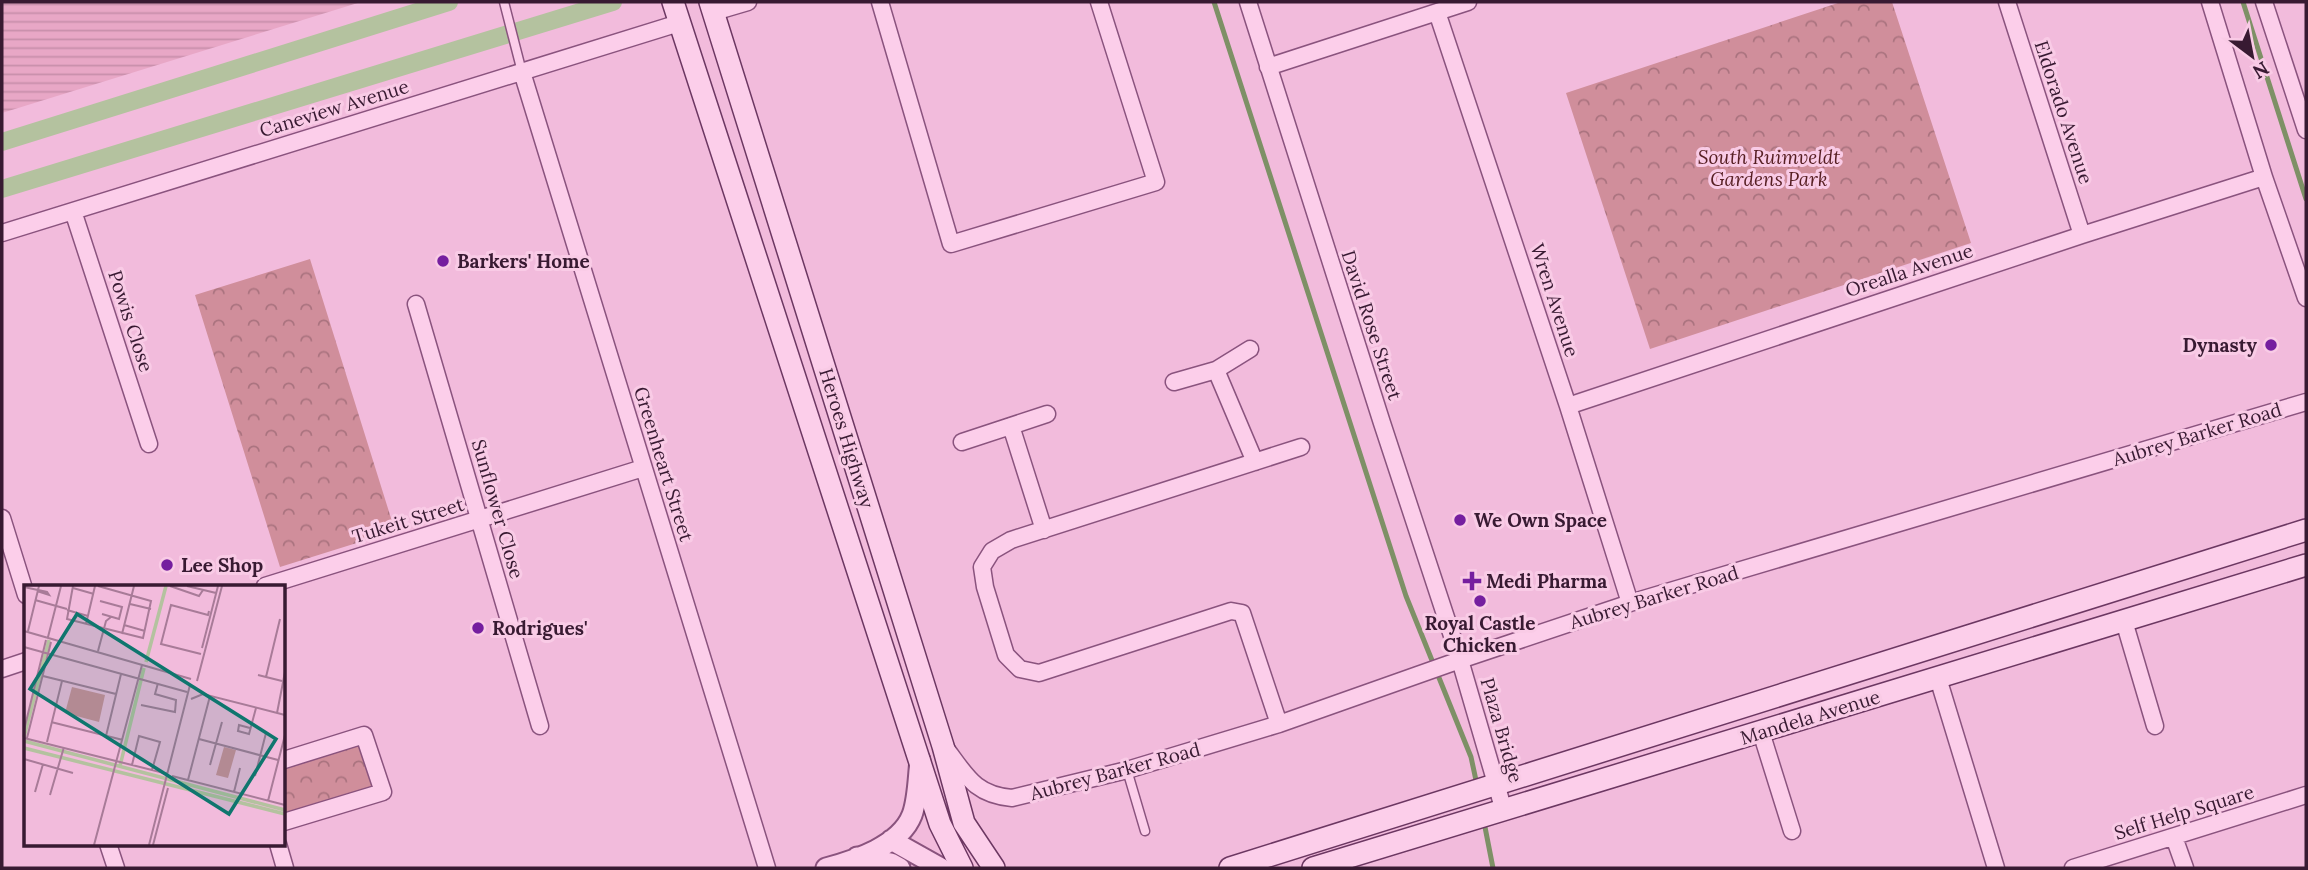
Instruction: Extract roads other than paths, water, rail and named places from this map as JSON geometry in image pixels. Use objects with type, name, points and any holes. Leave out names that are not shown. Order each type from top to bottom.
[{"type":"main road","name":"Heroes Highway","points":[[712,7],[943,746],[964,823],[994,868]]},
{"type":"main road","name":"Heroes Highway","points":[[675,9],[940,824],[962,868]]},
{"type":"main road","points":[[1230,868],[2306,530]]},
{"type":"main road","name":"Mandela Avenue","points":[[1313,868],[2306,566]]},
{"type":"street","points":[[712,7],[748,2]]},
{"type":"street","points":[[880,2],[951,244],[1156,182],[1100,2]]},
{"type":"street","name":"David Rose Street","points":[[1248,2],[1460,660]]},
{"type":"street","points":[[1268,67],[1468,2]]},
{"type":"street","name":"Eldorado Avenue","points":[[2007,2],[2082,235]]},
{"type":"street","points":[[2210,2],[2264,177],[2306,298]]},
{"type":"street","points":[[2264,2],[2306,130]]},
{"type":"street","name":"Caneview Avenue","points":[[2,233],[522,72],[675,9]]},
{"type":"street","name":"Wren Avenue","points":[[1437,12],[1568,406],[1630,603]]},
{"type":"street","name":"Greenheart Street","points":[[522,72],[766,868]]},
{"type":"street","name":"Orealla Avenue","points":[[1568,406],[2264,177]]},
{"type":"street","name":"Powis Close","points":[[73,211],[149,444]]},
{"type":"street","name":"Sunflower Close","points":[[416,304],[540,726]]},
{"type":"street","points":[[1174,382],[1216,370],[1250,349]]},
{"type":"street","points":[[1216,370],[1255,462]]},
{"type":"street","name":"Aubrey Barker Road","points":[[943,746],[967,776],[992,796],[1012,798],[1127,770],[1279,724],[1630,603],[2306,402]]},
{"type":"street","points":[[962,442],[1047,414]]},
{"type":"street","points":[[1012,426],[1044,530]]},
{"type":"street","points":[[1279,724],[1242,613],[1231,611],[1039,673],[1020,669],[1006,655],[985,587],[982,567],[992,551],[1012,540],[1301,447]]},
{"type":"street","name":"Tukeit Street","points":[[268,585],[643,468]]},
{"type":"street","points":[[2,518],[24,589]]},
{"type":"street","points":[[2124,621],[2155,726]]},
{"type":"street","name":"Plaza Bridge","points":[[1460,660],[1504,811]]},
{"type":"street","points":[[2,669],[24,662]]},
{"type":"street","points":[[1938,678],[1996,868]]},
{"type":"street","points":[[1761,732],[1792,831]]},
{"type":"street","points":[[285,760],[364,735],[383,792],[285,822]]},
{"type":"street","points":[[826,868],[891,841],[907,825],[913,812],[920,760]]},
{"type":"street","name":"Self Help Square","points":[[2073,868],[2306,795]]},
{"type":"street","points":[[2174,837],[2185,868]]},
{"type":"street","points":[[891,841],[941,868]]},
{"type":"street","points":[[108,846],[116,868]]},
{"type":"street","points":[[279,846],[285,868]]},
{"type":"street","points":[[857,857],[891,863],[900,868]]},
{"type":"lane","points":[[504,2],[522,72]]},
{"type":"lane","points":[[1127,770],[1145,831]]},
{"type":"waterway","points":[[2,142],[449,2]]},
{"type":"waterway","points":[[2,189],[613,2]]},
{"type":"waterway","points":[[1214,2],[1406,596],[1471,757],[1477,785]]},
{"type":"waterway","points":[[2243,2],[2306,199]]},
{"type":"waterway","points":[[1484,822],[1493,868]]},
{"type":"place","name":"Barkers' Home","points":[[443,261]]},
{"type":"place","name":"Dynasty","points":[[2271,345]]},
{"type":"place","name":"We Own Space","points":[[1460,520]]},
{"type":"place","name":"Lee Shop","points":[[167,565]]},
{"type":"place","name":"Medi Pharma","points":[[1472,581]]},
{"type":"place","name":"Royal Castle Chicken","points":[[1480,601]]},
{"type":"place","name":"Rodrigues'","points":[[478,628]]},
{"type":"park label","name":"South Ruimveldt Gardens Park","points":[[1769,168]]}]
